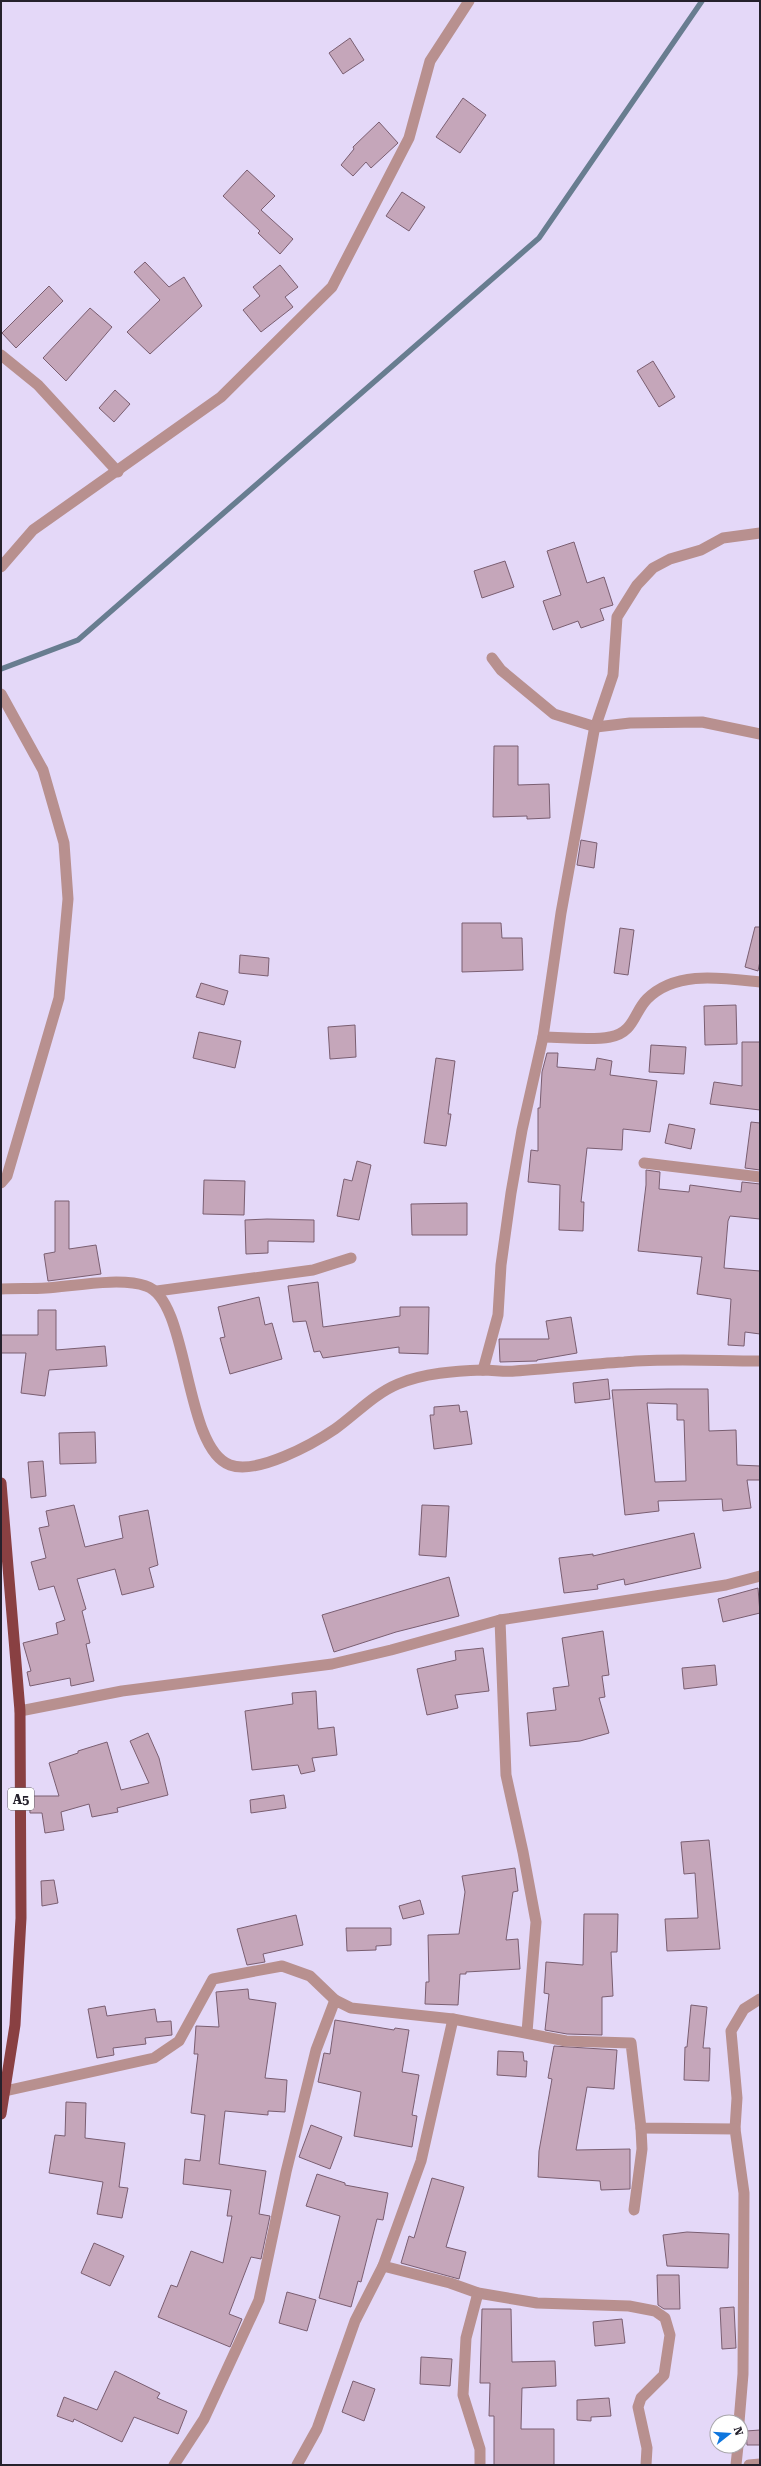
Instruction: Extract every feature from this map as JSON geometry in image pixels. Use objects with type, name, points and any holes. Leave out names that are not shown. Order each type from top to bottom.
[{"type":"highway","name":"A5","points":[[1,1483],[5,1557],[20,1711],[22,1918],[15,2024],[1,2114]]},
{"type":"street","points":[[1,567],[33,530],[118,472],[221,397],[332,287],[409,138],[430,61],[469,1]]},
{"type":"street","points":[[1,356],[38,385],[118,472]]},
{"type":"street","points":[[483,1370],[498,1315],[501,1265],[511,1193],[522,1130],[543,1037],[561,913],[596,727],[613,675],[617,617],[637,585],[653,568],[670,559],[701,550],[723,538],[760,533]]},
{"type":"street","points":[[492,658],[501,670],[554,714],[596,727],[630,722],[702,722],[760,734]]},
{"type":"street","points":[[1,694],[44,770],[64,843],[68,899],[59,998],[7,1176],[1,1184]]},
{"type":"street","points":[[543,1037],[610,1037],[624,1031],[636,1020],[646,1000],[669,984],[707,977],[760,982]]},
{"type":"street","points":[[644,1163],[760,1177]]},
{"type":"street","points":[[157,1291],[313,1270],[351,1258]]},
{"type":"street","points":[[1,1289],[44,1288],[112,1283],[145,1285],[157,1291],[170,1309],[201,1423],[219,1458],[230,1465],[252,1466],[279,1459],[334,1430],[376,1397],[397,1384],[427,1375],[483,1370],[513,1372],[626,1361],[760,1361]]},
{"type":"street","points":[[20,1711],[122,1691],[332,1664],[391,1650],[500,1620],[726,1585],[760,1576]]},
{"type":"street","points":[[500,1620],[506,1775],[523,1852],[536,1922],[527,2032]]},
{"type":"street","points":[[5,2091],[154,2058],[179,2041],[213,1979],[282,1966],[310,1976],[335,2000],[351,2008],[453,2019],[566,2040],[631,2043],[642,2149],[634,2210]]},
{"type":"street","points":[[740,2414],[743,2374],[744,2193],[735,2128],[737,2098],[731,2031],[744,2010],[760,1999]]},
{"type":"street","points":[[174,2465],[204,2419],[259,2300],[286,2172],[316,2050],[335,2000]]},
{"type":"street","points":[[297,2465],[317,2428],[355,2321],[383,2266],[421,2161],[453,2019]]},
{"type":"street","points":[[641,2128],[735,2128]]},
{"type":"street","points":[[383,2266],[450,2283],[478,2293],[538,2303],[629,2306],[655,2311],[665,2318],[670,2335],[664,2375],[641,2398],[638,2407],[647,2448],[646,2465]]},
{"type":"street","points":[[478,2293],[466,2338],[464,2395],[480,2449],[480,2465]]},
{"type":"street","points":[[736,2465],[737,2454]]},
{"type":"street","points":[[749,2465],[760,2464]]},
{"type":"building","points":[[350,38],[364,60],[343,74],[329,53]]},
{"type":"building","points":[[463,98],[486,115],[460,153],[436,137]]},
{"type":"building","points":[[379,122],[398,143],[371,168],[366,162],[353,176],[341,165],[354,149],[353,147]]},
{"type":"building","points":[[247,170],[275,196],[261,210],[293,239],[280,254],[258,233],[260,231],[223,196]]},
{"type":"building","points":[[402,192],[425,207],[409,231],[386,216]]},
{"type":"building","points":[[145,262],[169,287],[184,277],[202,306],[150,354],[127,332],[160,300],[134,272]]},
{"type":"building","points":[[280,265],[298,287],[285,297],[293,307],[261,332],[243,310],[260,296],[253,287]]},
{"type":"building","points":[[49,286],[63,301],[16,348],[2,333]]},
{"type":"building","points":[[90,308],[112,327],[66,381],[43,358]]},
{"type":"building","points":[[653,361],[675,397],[659,407],[637,371]]},
{"type":"building","points":[[115,390],[130,404],[114,422],[99,408]]},
{"type":"building","points":[[574,542],[587,583],[604,577],[613,605],[600,609],[604,620],[581,628],[578,621],[553,630],[543,601],[561,595],[547,551]]},
{"type":"building","points":[[505,561],[514,587],[482,598],[474,571]]},
{"type":"building","points":[[494,746],[518,746],[518,785],[549,784],[550,818],[527,819],[527,816],[493,817]]},
{"type":"building","points":[[581,840],[597,843],[594,868],[577,865]]},
{"type":"building","points":[[462,923],[501,923],[502,938],[522,938],[523,970],[462,972]]},
{"type":"building","points":[[755,927],[760,927],[760,961],[758,971],[745,967]]},
{"type":"building","points":[[620,928],[634,930],[628,975],[614,973]]},
{"type":"building","points":[[240,955],[269,958],[268,976],[239,973]]},
{"type":"building","points":[[201,983],[228,991],[224,1005],[196,997]]},
{"type":"building","points":[[736,1005],[737,1044],[705,1045],[704,1006]]},
{"type":"building","points":[[355,1025],[356,1057],[330,1059],[328,1027]]},
{"type":"building","points":[[199,1032],[241,1041],[235,1068],[193,1058]]},
{"type":"building","points":[[742,1042],[760,1042],[760,1110],[710,1104],[714,1082],[742,1086]]},
{"type":"building","points":[[651,1045],[686,1047],[684,1074],[649,1072]]},
{"type":"building","points":[[547,1053],[558,1053],[557,1067],[595,1070],[597,1058],[612,1061],[610,1075],[657,1081],[650,1132],[623,1129],[622,1150],[587,1148],[581,1202],[584,1202],[583,1231],[559,1230],[560,1185],[528,1182],[531,1150],[538,1151],[538,1108],[540,1108],[542,1072]]},
{"type":"building","points":[[436,1058],[455,1061],[448,1114],[451,1114],[446,1146],[424,1143]]},
{"type":"building","points":[[751,1122],[760,1123],[760,1170],[745,1168]]},
{"type":"building","points":[[669,1124],[695,1129],[691,1149],[665,1143]]},
{"type":"building","points":[[357,1161],[371,1165],[359,1220],[337,1216],[344,1179],[352,1181]]},
{"type":"building","points":[[646,1170],[660,1172],[659,1189],[689,1192],[690,1185],[741,1192],[742,1182],[760,1184],[760,1219],[730,1216],[728,1221],[724,1268],[760,1271],[760,1334],[745,1332],[744,1346],[728,1345],[731,1299],[697,1294],[702,1257],[638,1251],[646,1185]]},
{"type":"building","points":[[204,1180],[245,1181],[244,1215],[203,1214]]},
{"type":"building","points":[[55,1201],[69,1201],[69,1249],[96,1245],[101,1274],[48,1281],[44,1254],[55,1252]]},
{"type":"building","points":[[467,1203],[467,1235],[412,1235],[411,1204]]},
{"type":"building","points":[[245,1220],[314,1220],[314,1242],[268,1241],[268,1253],[246,1254]]},
{"type":"building","points":[[318,1282],[323,1327],[400,1316],[400,1307],[429,1307],[428,1354],[399,1353],[399,1347],[323,1358],[320,1351],[314,1352],[306,1321],[293,1322],[288,1286]]},
{"type":"building","points":[[259,1297],[265,1325],[272,1323],[282,1359],[230,1374],[220,1338],[225,1337],[218,1307]]},
{"type":"building","points":[[38,1310],[56,1310],[56,1350],[105,1346],[107,1366],[49,1370],[45,1396],[21,1393],[26,1353],[1,1353],[1,1335],[38,1335]]},
{"type":"building","points":[[571,1317],[577,1353],[537,1361],[500,1362],[499,1339],[549,1339],[546,1321]]},
{"type":"building","points":[[608,1379],[610,1399],[575,1403],[573,1383]]},
{"type":"building","points":[[708,1389],[709,1431],[736,1430],[737,1465],[760,1466],[760,1480],[747,1480],[751,1508],[723,1511],[722,1499],[658,1501],[659,1511],[625,1515],[612,1390]],"holes":[[[647,1403],[677,1404],[677,1420],[684,1420],[686,1481],[655,1482]]]},
{"type":"building","points":[[459,1405],[460,1412],[467,1411],[472,1444],[434,1449],[430,1415],[434,1415],[434,1407]]},
{"type":"building","points":[[95,1432],[96,1463],[60,1464],[59,1433]]},
{"type":"building","points":[[43,1461],[46,1496],[31,1498],[28,1462]]},
{"type":"building","points":[[74,1505],[85,1547],[123,1538],[119,1516],[148,1510],[158,1565],[149,1568],[154,1587],[122,1595],[115,1569],[77,1579],[86,1609],[82,1611],[90,1643],[86,1644],[94,1681],[71,1686],[70,1678],[30,1686],[27,1672],[31,1671],[23,1643],[58,1634],[56,1623],[65,1620],[54,1586],[39,1590],[31,1562],[46,1558],[39,1528],[49,1526],[46,1511]]},
{"type":"building","points":[[422,1505],[449,1506],[446,1557],[419,1555]]},
{"type":"building","points":[[694,1533],[701,1568],[625,1585],[624,1579],[597,1585],[598,1589],[564,1593],[559,1558],[593,1554],[593,1556]]},
{"type":"building","points":[[449,1577],[459,1616],[396,1632],[334,1652],[322,1615]]},
{"type":"building","points":[[758,1588],[760,1613],[723,1622],[718,1599]]},
{"type":"building","points":[[603,1631],[609,1675],[602,1676],[605,1697],[599,1698],[609,1733],[580,1741],[530,1746],[527,1713],[556,1710],[553,1688],[569,1686],[562,1638]]},
{"type":"building","points":[[483,1648],[489,1691],[455,1695],[458,1708],[427,1715],[417,1669],[456,1660],[455,1651]]},
{"type":"building","points":[[715,1665],[717,1685],[684,1689],[682,1668]]},
{"type":"building","points":[[316,1691],[318,1729],[334,1727],[337,1755],[312,1758],[315,1771],[301,1774],[298,1765],[252,1770],[245,1711],[293,1704],[292,1693]]},
{"type":"building","points":[[148,1733],[159,1758],[168,1795],[117,1808],[118,1812],[92,1817],[89,1804],[61,1812],[64,1830],[45,1833],[42,1813],[30,1813],[29,1796],[59,1796],[49,1763],[78,1753],[78,1751],[107,1742],[121,1790],[149,1783],[130,1741]]},
{"type":"building","points":[[284,1795],[286,1808],[251,1813],[250,1800]]},
{"type":"building","points":[[709,1840],[720,1949],[667,1951],[665,1919],[698,1918],[695,1873],[684,1874],[681,1842]]},
{"type":"building","points":[[515,1868],[518,1891],[513,1892],[506,1940],[518,1939],[520,1969],[466,1972],[466,1974],[460,1974],[458,2005],[425,2004],[426,1982],[429,1982],[428,1935],[459,1934],[465,1892],[462,1876]]},
{"type":"building","points":[[54,1880],[58,1903],[42,1906],[41,1881]]},
{"type":"building","points":[[420,1900],[424,1914],[403,1919],[399,1906]]},
{"type":"building","points":[[584,1914],[618,1914],[617,1952],[611,1952],[613,1996],[602,1997],[602,2035],[567,2034],[545,2030],[549,1994],[544,1993],[546,1962],[583,1965]]},
{"type":"building","points":[[296,1915],[303,1945],[263,1954],[265,1962],[247,1965],[237,1929]]},
{"type":"building","points":[[346,1928],[391,1928],[391,1945],[376,1946],[376,1950],[347,1951]]},
{"type":"building","points":[[248,1989],[249,1999],[276,2003],[265,2078],[287,2080],[285,2112],[268,2111],[268,2115],[225,2111],[219,2164],[266,2171],[259,2214],[270,2216],[261,2259],[251,2257],[229,2314],[242,2319],[230,2347],[158,2317],[171,2285],[177,2287],[191,2251],[223,2263],[232,2216],[227,2216],[231,2190],[183,2184],[185,2159],[200,2161],[205,2115],[191,2113],[198,2054],[194,2054],[196,2026],[219,2027],[216,1992]]},
{"type":"building","points":[[691,2005],[707,2007],[703,2048],[710,2048],[709,2081],[684,2080],[685,2047],[687,2047]]},
{"type":"building","points":[[105,2006],[107,2016],[155,2009],[157,2022],[171,2021],[172,2035],[145,2038],[146,2044],[113,2048],[114,2055],[97,2058],[88,2009]]},
{"type":"building","points":[[335,2020],[394,2030],[395,2028],[409,2030],[402,2072],[419,2075],[412,2115],[417,2116],[412,2147],[354,2136],[361,2092],[318,2082],[324,2053],[330,2054]]},
{"type":"building","points":[[554,2046],[617,2050],[614,2089],[587,2087],[576,2150],[630,2149],[630,2189],[601,2190],[600,2181],[538,2177],[539,2151],[552,2079],[548,2078]]},
{"type":"building","points":[[498,2051],[523,2052],[524,2061],[527,2061],[526,2077],[497,2075]]},
{"type":"building","points":[[66,2102],[86,2103],[85,2138],[125,2143],[119,2187],[128,2188],[122,2218],[97,2214],[103,2182],[49,2173],[55,2135],[65,2136]]},
{"type":"building","points":[[311,2125],[342,2137],[330,2169],[299,2157]]},
{"type":"building","points":[[317,2174],[345,2183],[345,2185],[388,2193],[383,2220],[377,2219],[361,2282],[358,2281],[351,2307],[319,2298],[340,2216],[306,2206]]},
{"type":"building","points":[[432,2178],[464,2187],[446,2247],[466,2252],[459,2279],[401,2263],[409,2236],[414,2238]]},
{"type":"building","points":[[687,2232],[729,2234],[728,2268],[667,2266],[663,2235]]},
{"type":"building","points":[[94,2243],[124,2256],[110,2286],[81,2273]]},
{"type":"building","points":[[657,2275],[679,2275],[680,2309],[664,2309],[658,2305]]},
{"type":"building","points":[[287,2292],[316,2300],[307,2331],[279,2323]]},
{"type":"building","points":[[734,2307],[736,2348],[722,2349],[720,2308]]},
{"type":"building","points":[[482,2309],[511,2309],[512,2362],[555,2361],[556,2386],[522,2388],[521,2429],[554,2429],[554,2465],[494,2465],[494,2416],[489,2416],[490,2383],[480,2383]]},
{"type":"building","points":[[622,2319],[625,2343],[595,2346],[593,2322]]},
{"type":"building","points":[[421,2357],[452,2359],[450,2386],[420,2384]]},
{"type":"building","points":[[115,2371],[160,2393],[157,2398],[187,2411],[178,2434],[134,2417],[122,2442],[74,2419],[73,2422],[57,2416],[64,2397],[97,2410]]},
{"type":"building","points":[[353,2381],[375,2389],[364,2421],[342,2412]]},
{"type":"building","points":[[609,2398],[611,2416],[591,2417],[591,2421],[577,2420],[577,2400]]},
{"type":"building","points":[[760,2430],[760,2445],[749,2445],[749,2431]]},
{"type":"waterway","points":[[1,669],[78,640],[539,238],[702,1]]}]
